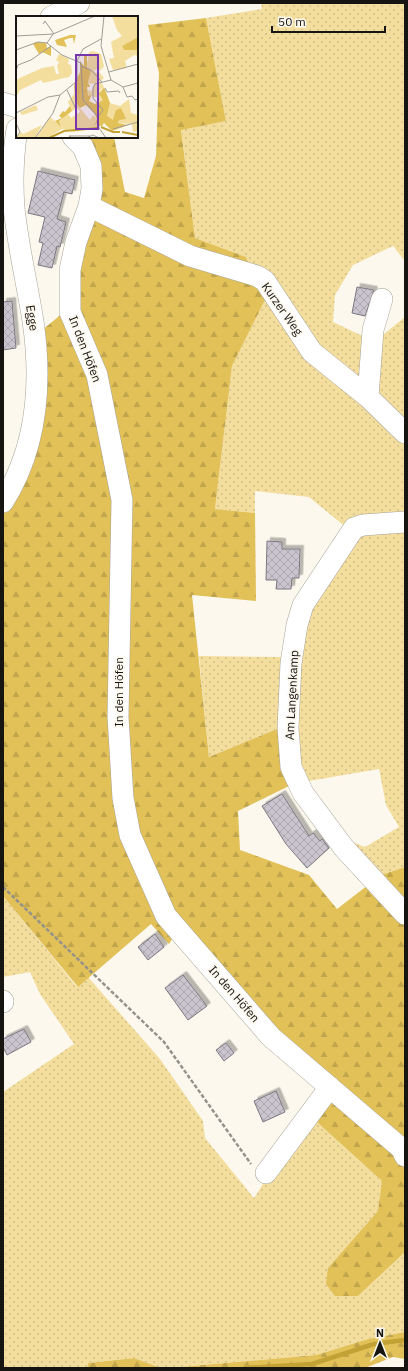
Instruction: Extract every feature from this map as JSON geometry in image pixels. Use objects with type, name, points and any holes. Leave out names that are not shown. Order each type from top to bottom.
[{"type":"street","points":[[49,16],[54,3]]},
{"type":"street","points":[[51,16],[79,3]]},
{"type":"street","points":[[3,102],[16,107]]},
{"type":"street","name":"Egge","points":[[3,502],[19,472],[28,446],[34,418],[36,385],[33,326],[14,209],[13,164],[16,138]]},
{"type":"street","name":"In den Höfen","points":[[74,138],[83,146],[91,166],[92,189],[89,206],[76,242],[70,270],[70,312],[97,375],[122,500],[118,717],[123,798],[130,835],[166,916],[271,1037],[404,1149]]},
{"type":"street","name":"Kurzer Weg","points":[[89,206],[190,256],[257,276],[265,281],[312,352],[368,397],[405,433]]},
{"type":"street","points":[[368,397],[372,330],[382,299]]},
{"type":"street","name":"Am Langenkamp","points":[[405,522],[363,525],[354,528],[303,605],[297,625],[291,663],[288,728],[291,767],[303,792],[344,848],[405,914]]},
{"type":"street","points":[[266,1173],[330,1088]]},
{"type":"path","points":[[3,887],[164,1042],[246,1159],[260,1173],[266,1173]]},
{"type":"shaded area","points":[[261,3],[405,3],[405,261],[393,246],[353,265],[335,295],[333,322],[369,339],[366,390],[352,380],[251,270],[246,257],[195,238],[181,129],[226,121],[206,18],[262,9]]},
{"type":"shaded area","points":[[269,292],[405,440],[405,517],[347,528],[309,497],[255,491],[255,513],[215,509],[232,366]]},
{"type":"shaded area","points":[[405,317],[405,426],[373,395],[374,342]]},
{"type":"shaded area","points":[[405,526],[405,867],[381,875],[340,837],[365,847],[399,827],[386,805],[379,769],[303,782],[292,727],[302,626],[351,535]]},
{"type":"shaded area","points":[[199,656],[287,657],[284,726],[209,757]]},
{"type":"shaded area","points":[[3,896],[77,987],[88,977],[160,1059],[203,1121],[205,1138],[254,1198],[308,1114],[382,1181],[379,1211],[328,1268],[358,1296],[405,1252],[405,1332],[368,1339],[316,1355],[169,1368],[161,1368],[134,1358],[88,1363],[87,1368],[3,1368],[3,1092],[74,1044],[40,994],[30,972],[3,977]]},
{"type":"green space","points":[[206,18],[226,121],[181,130],[195,238],[246,257],[251,270],[269,292],[232,366],[215,509],[255,513],[256,601],[192,595],[209,757],[284,726],[295,783],[238,811],[240,850],[309,875],[337,909],[381,875],[405,867],[405,1252],[358,1296],[335,1296],[326,1284],[328,1268],[378,1211],[382,1181],[308,1114],[325,1075],[174,936],[169,944],[151,924],[78,987],[3,896],[3,513],[9,505],[41,331],[64,312],[82,244],[84,138],[114,138],[125,192],[144,198],[156,156],[159,73],[148,25]]},
{"type":"green space","points":[[405,1332],[405,1359],[393,1357],[365,1368],[169,1368],[316,1355],[368,1339]]},
{"type":"green space","points":[[134,1358],[161,1368],[87,1368],[88,1363]]},
{"type":"building","points":[[38,171],[75,180],[72,194],[64,192],[57,219],[66,222],[60,247],[57,246],[52,268],[38,265],[43,243],[39,242],[45,217],[28,213]]},
{"type":"building","points":[[357,287],[374,290],[365,316],[352,313]]},
{"type":"building","points":[[12,301],[16,348],[3,350],[3,302]]},
{"type":"building","points":[[267,541],[282,542],[282,549],[300,549],[299,578],[292,578],[291,589],[276,589],[277,580],[266,580]]},
{"type":"building","points":[[282,794],[309,836],[313,833],[320,841],[322,839],[329,848],[307,868],[286,844],[262,806]]},
{"type":"building","points":[[155,934],[164,947],[148,960],[138,947]]},
{"type":"building","points":[[183,975],[207,1006],[188,1020],[165,988]]},
{"type":"building","points":[[24,1029],[31,1042],[7,1055],[3,1047],[3,1039]]},
{"type":"building","points":[[226,1043],[234,1053],[224,1061],[216,1050]]},
{"type":"building","points":[[276,1091],[285,1112],[263,1122],[254,1101]]},
{"type":"waterway","points":[[245,1368],[312,1364],[374,1344],[405,1340]]}]
